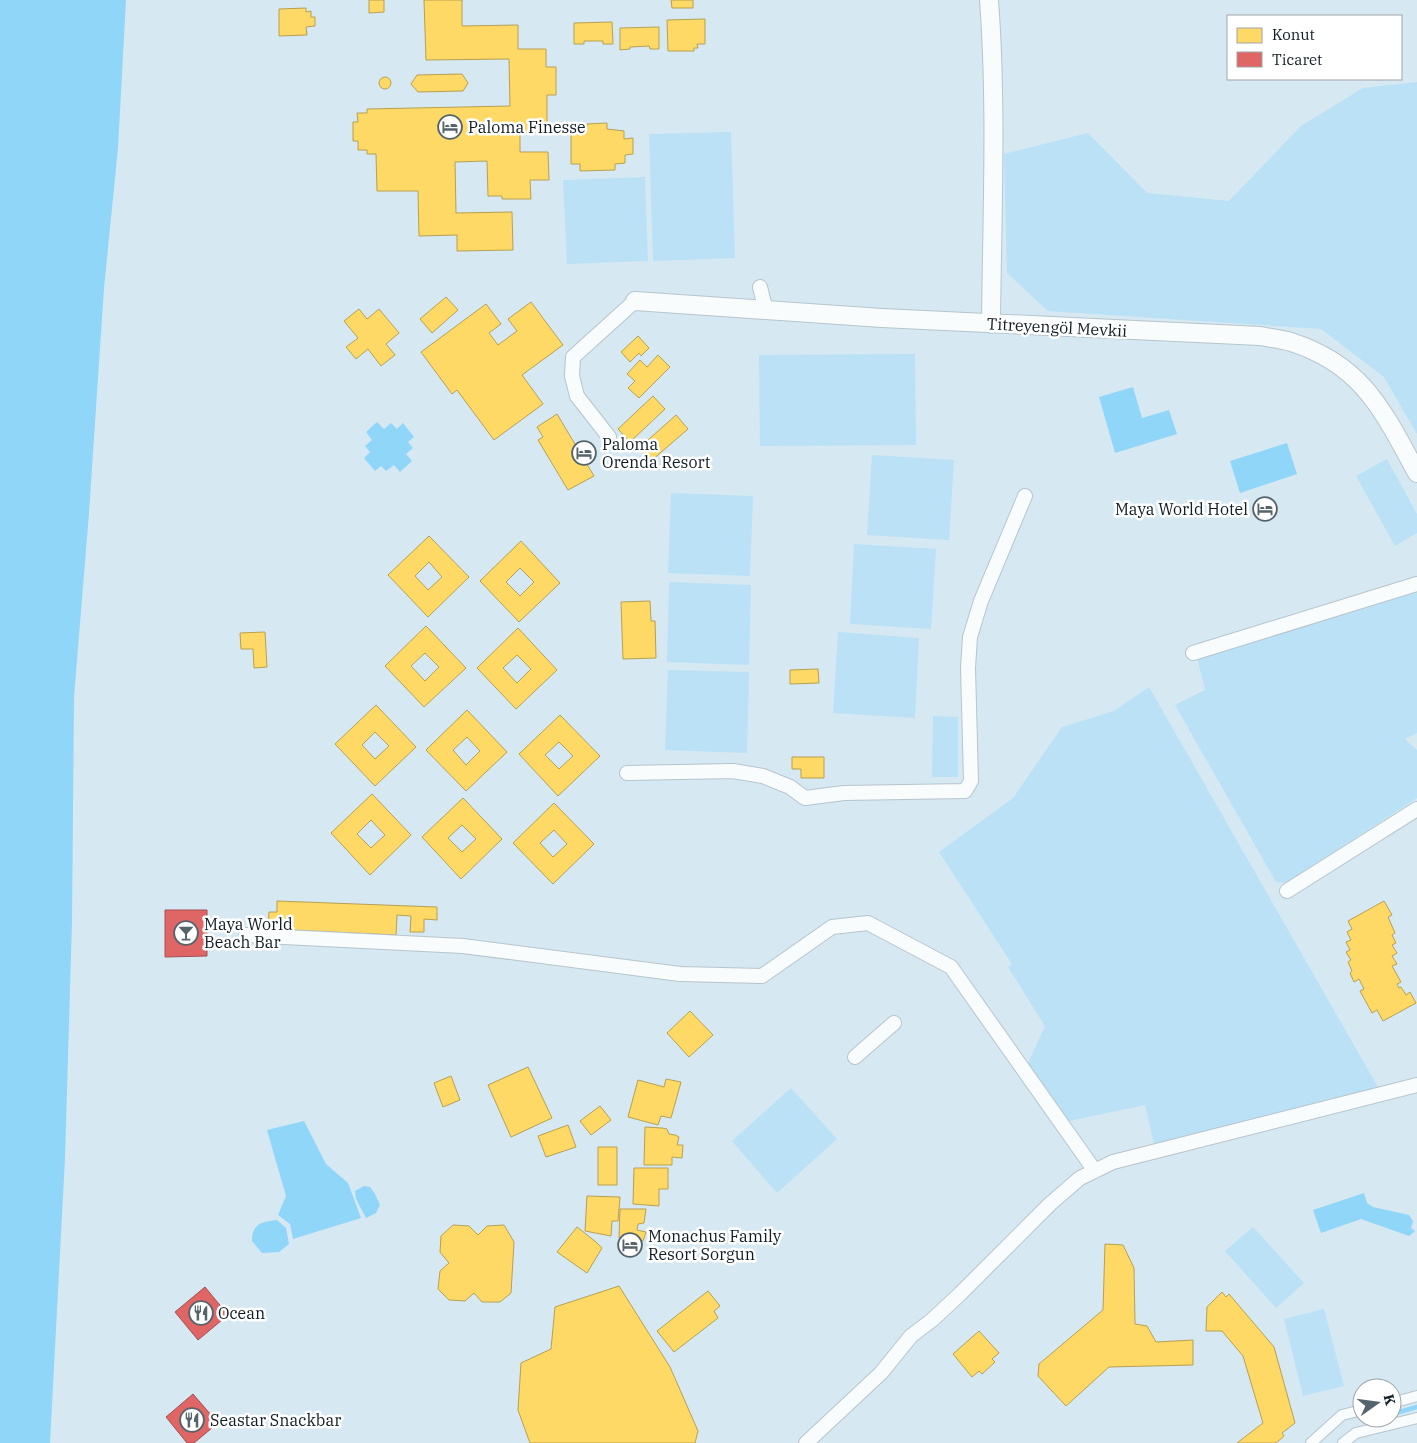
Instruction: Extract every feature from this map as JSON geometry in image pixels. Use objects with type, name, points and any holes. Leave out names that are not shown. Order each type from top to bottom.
[{"type":"street","points":[[989,0],[992,136],[991,324]]},
{"type":"street","points":[[760,287],[766,311]]},
{"type":"street","points":[[609,437],[577,396],[572,376],[573,357],[635,301]]},
{"type":"street","name":"Titreyengöl Mevkii","points":[[635,301],[766,311],[991,324],[1260,336],[1290,342],[1326,357],[1353,375],[1372,396],[1389,422],[1417,473]]},
{"type":"street","points":[[627,773],[733,770],[763,776],[790,787],[805,798],[844,793],[965,791],[971,781],[968,668],[970,637],[981,601],[1025,496]]},
{"type":"street","points":[[1193,653],[1417,584]]},
{"type":"street","points":[[1287,891],[1417,809]]},
{"type":"street","points":[[246,935],[463,946],[680,974],[762,976],[832,928],[868,923],[952,967],[1095,1171]]},
{"type":"street","points":[[855,1057],[894,1024]]},
{"type":"street","points":[[806,1443],[880,1373],[911,1336],[932,1320],[960,1294],[1050,1204],[1080,1178],[1113,1162],[1417,1085]]},
{"type":"street","points":[[1402,1400],[1417,1396]]},
{"type":"street","points":[[1311,1443],[1342,1415],[1352,1412]]},
{"type":"street","points":[[1343,1443],[1356,1433],[1417,1418]]},
{"type":"shaded area","points":[[0,0],[126,0],[118,148],[104,288],[74,697],[72,922],[65,1158],[50,1443],[0,1443]]},
{"type":"shaded area","points":[[1417,82],[1417,434],[1384,377],[1321,329],[1048,311],[1007,273],[1004,154],[1088,133],[1147,193],[1229,201],[1301,126],[1363,88]]},
{"type":"shaded area","points":[[731,132],[735,258],[653,261],[649,134]]},
{"type":"shaded area","points":[[645,177],[648,261],[567,264],[563,180]]},
{"type":"shaded area","points":[[915,354],[916,445],[760,446],[759,355]]},
{"type":"shaded area","points":[[1133,387],[1142,418],[1169,410],[1177,434],[1115,453],[1099,397]]},
{"type":"shaded area","points":[[377,422],[384,429],[391,423],[397,429],[403,423],[414,437],[408,442],[413,448],[406,454],[412,461],[400,472],[394,465],[386,471],[381,466],[375,471],[364,458],[370,452],[365,446],[372,440],[366,432]]},
{"type":"shaded area","points":[[1287,443],[1297,474],[1240,493],[1230,461]]},
{"type":"shaded area","points":[[872,455],[954,460],[949,540],[867,535]]},
{"type":"shaded area","points":[[1387,459],[1417,514],[1417,533],[1395,546],[1356,476]]},
{"type":"shaded area","points":[[671,493],[753,496],[750,576],[668,573]]},
{"type":"shaded area","points":[[854,544],[936,549],[931,629],[850,624]]},
{"type":"shaded area","points":[[669,582],[751,585],[749,665],[667,662]]},
{"type":"shaded area","points":[[1417,592],[1417,733],[1405,739],[1417,750],[1417,798],[1286,883],[1276,882],[1175,705],[1205,690],[1197,657]]},
{"type":"shaded area","points":[[838,632],[919,638],[915,718],[833,713]]},
{"type":"shaded area","points":[[668,670],[749,672],[747,753],[665,750]]},
{"type":"shaded area","points":[[1149,687],[1379,1089],[1154,1144],[1145,1105],[1069,1121],[1028,1063],[1045,1026],[1008,967],[1012,964],[939,852],[1013,798],[1062,727],[1114,711]]},
{"type":"shaded area","points":[[933,716],[958,717],[958,777],[932,777]]},
{"type":"shaded area","points":[[791,1088],[837,1139],[777,1193],[732,1141]]},
{"type":"shaded area","points":[[304,1121],[326,1164],[348,1183],[361,1218],[293,1239],[290,1224],[278,1215],[286,1196],[267,1130]]},
{"type":"shaded area","points":[[364,1186],[370,1187],[380,1205],[376,1213],[366,1218],[356,1199],[355,1191]]},
{"type":"shaded area","points":[[1364,1193],[1367,1203],[1373,1207],[1409,1215],[1413,1221],[1411,1228],[1415,1231],[1409,1236],[1361,1219],[1321,1233],[1313,1210]]},
{"type":"shaded area","points":[[277,1220],[286,1228],[289,1244],[279,1252],[262,1253],[252,1241],[254,1230],[259,1224]]},
{"type":"shaded area","points":[[1253,1227],[1304,1283],[1276,1308],[1225,1251]]},
{"type":"shaded area","points":[[1324,1309],[1344,1386],[1303,1396],[1284,1319]]},
{"type":"building: Konut","points":[[369,0],[384,0],[384,12],[369,13]]},
{"type":"building: Konut","name":"Paloma Finesse","points":[[424,0],[462,0],[462,26],[518,25],[518,49],[546,49],[546,67],[556,67],[556,95],[547,95],[547,132],[520,133],[520,152],[548,152],[549,180],[530,180],[531,199],[502,199],[502,196],[488,196],[487,161],[455,162],[456,213],[512,212],[513,250],[457,251],[457,235],[419,236],[418,191],[377,191],[376,154],[367,154],[367,150],[358,150],[358,141],[353,141],[353,122],[358,122],[357,113],[367,113],[367,109],[510,106],[509,59],[426,60]]},
{"type":"building: Konut","points":[[671,0],[693,0],[693,8],[672,8]]},
{"type":"building: Konut","points":[[306,8],[306,12],[311,11],[311,17],[315,17],[315,26],[306,27],[307,35],[279,36],[279,9]]},
{"type":"building: Konut","points":[[705,19],[705,44],[697,44],[698,48],[694,48],[694,51],[668,51],[667,20]]},
{"type":"building: Konut","points":[[612,22],[613,44],[603,44],[603,41],[584,41],[584,44],[574,44],[574,23]]},
{"type":"building: Konut","points":[[659,27],[659,49],[650,49],[649,46],[630,47],[630,49],[620,50],[620,28]]},
{"type":"building: Konut","points":[[462,74],[468,83],[463,91],[418,92],[411,84],[417,75]]},
{"type":"building: Konut","points":[[383,77],[387,77],[391,83],[387,89],[383,89],[379,85],[379,81]]},
{"type":"building: Konut","points":[[607,123],[607,129],[624,131],[624,139],[633,138],[633,154],[625,155],[625,163],[615,164],[615,170],[580,171],[580,164],[571,164],[571,131],[587,129],[587,124]]},
{"type":"building: Konut","points":[[446,297],[458,310],[432,333],[420,319]]},
{"type":"building: Konut","points":[[531,302],[563,345],[522,375],[543,404],[494,440],[457,390],[452,394],[421,352],[486,304],[501,324],[489,333],[498,345],[517,331],[508,319]]},
{"type":"building: Konut","points":[[359,309],[367,319],[379,309],[399,333],[386,344],[395,355],[381,366],[368,349],[356,359],[346,347],[358,338],[344,321]]},
{"type":"building: Konut","points":[[638,336],[649,348],[641,356],[639,353],[630,362],[621,352]]},
{"type":"building: Konut","points":[[658,355],[670,367],[639,398],[628,388],[635,381],[627,374],[640,360],[647,367]]},
{"type":"building: Konut","points":[[653,396],[665,409],[630,442],[618,429]]},
{"type":"building: Konut","points":[[557,414],[594,476],[568,490],[538,440],[543,437],[537,427]]},
{"type":"building: Konut","points":[[676,415],[688,429],[651,461],[639,448]]},
{"type":"building: Konut","points":[[429,536],[469,577],[428,617],[388,575]],"holes":[[[429,562],[442,577],[428,590],[415,576]]]},
{"type":"building: Konut","points":[[521,541],[560,583],[519,622],[480,581]],"holes":[[[520,568],[534,582],[520,596],[506,582]]]},
{"type":"building: Konut","points":[[650,601],[651,621],[655,621],[656,658],[623,659],[621,602]]},
{"type":"building: Konut","points":[[426,626],[466,668],[424,707],[385,666]],"holes":[[[425,653],[439,667],[425,681],[411,666]]]},
{"type":"building: Konut","points":[[518,628],[557,670],[516,709],[477,668]],"holes":[[[517,655],[531,669],[517,683],[503,668]]]},
{"type":"building: Konut","points":[[265,632],[267,667],[254,668],[253,649],[241,649],[240,633]]},
{"type":"building: Konut","points":[[818,669],[819,683],[790,684],[790,670]]},
{"type":"building: Konut","points":[[376,705],[416,747],[375,786],[335,744]],"holes":[[[375,732],[389,746],[375,759],[362,745]]]},
{"type":"building: Konut","points":[[467,710],[507,752],[466,791],[426,750]],"holes":[[[467,737],[480,751],[466,765],[453,750]]]},
{"type":"building: Konut","points":[[560,715],[600,756],[558,796],[519,754]],"holes":[[[559,742],[573,756],[559,769],[545,755]]]},
{"type":"building: Konut","points":[[792,757],[824,757],[824,778],[801,778],[801,769],[792,769]]},
{"type":"building: Konut","points":[[372,794],[411,835],[370,875],[331,833]],"holes":[[[371,820],[385,835],[371,848],[357,834]]]},
{"type":"building: Konut","points":[[463,798],[502,839],[461,879],[422,837]],"holes":[[[462,825],[476,839],[462,852],[448,838]]]},
{"type":"building: Konut","points":[[554,803],[594,844],[553,884],[513,843]],"holes":[[[554,830],[567,844],[553,857],[540,843]]]},
{"type":"building: Konut","points":[[277,901],[437,907],[437,920],[424,919],[424,932],[410,932],[411,916],[397,915],[396,935],[268,929],[269,912],[277,912]]},
{"type":"building: Konut","points":[[1384,901],[1392,915],[1388,917],[1395,933],[1392,935],[1396,943],[1392,945],[1397,953],[1392,956],[1397,964],[1392,966],[1401,982],[1397,984],[1406,995],[1410,992],[1416,1003],[1383,1021],[1377,1010],[1372,1013],[1360,991],[1364,989],[1359,979],[1354,982],[1348,962],[1351,960],[1346,952],[1350,950],[1346,942],[1351,940],[1347,932],[1352,929],[1348,921]]},
{"type":"building: Konut","points":[[690,1011],[713,1035],[689,1057],[667,1033]]},
{"type":"building: Konut","points":[[528,1067],[552,1118],[511,1137],[488,1085]]},
{"type":"building: Konut","points":[[451,1076],[460,1100],[443,1107],[434,1083]]},
{"type":"building: Konut","points":[[666,1079],[681,1082],[671,1118],[661,1116],[658,1125],[628,1117],[638,1080],[664,1087]]},
{"type":"building: Konut","points":[[600,1106],[611,1120],[591,1135],[580,1121]]},
{"type":"building: Konut","points":[[568,1125],[576,1147],[546,1157],[538,1136]]},
{"type":"building: Konut","points":[[645,1127],[667,1129],[669,1134],[679,1137],[677,1145],[683,1145],[682,1158],[672,1157],[672,1165],[644,1165]]},
{"type":"building: Konut","points":[[598,1147],[617,1147],[617,1185],[598,1185]]},
{"type":"building: Konut","points":[[634,1168],[668,1168],[668,1189],[659,1189],[659,1206],[633,1204]]},
{"type":"building: Konut","points":[[587,1196],[620,1197],[618,1221],[612,1221],[611,1236],[585,1231]]},
{"type":"building: Konut","points":[[620,1209],[646,1209],[644,1223],[638,1224],[637,1230],[646,1232],[643,1241],[619,1238]]},
{"type":"building: Konut","points":[[453,1225],[469,1226],[478,1235],[487,1226],[504,1225],[514,1242],[511,1293],[500,1302],[482,1302],[474,1293],[465,1301],[449,1300],[438,1289],[440,1271],[449,1263],[440,1252],[441,1236]]},
{"type":"building: Konut","points":[[577,1227],[602,1248],[587,1273],[557,1252]]},
{"type":"building: Konut","points":[[1105,1244],[1123,1245],[1134,1268],[1135,1324],[1147,1326],[1156,1342],[1193,1340],[1193,1365],[1109,1367],[1066,1406],[1038,1376],[1039,1364],[1103,1310]]},
{"type":"building: Konut","points":[[619,1286],[670,1367],[698,1431],[695,1443],[530,1443],[518,1410],[521,1363],[551,1349],[555,1307]]},
{"type":"building: Konut","points":[[708,1291],[720,1306],[714,1311],[718,1318],[674,1352],[657,1331]]},
{"type":"building: Konut","points":[[1222,1292],[1226,1297],[1229,1294],[1274,1347],[1295,1423],[1282,1433],[1284,1436],[1276,1443],[1237,1443],[1263,1423],[1243,1356],[1222,1331],[1206,1331],[1207,1307]]},
{"type":"building: Konut","points":[[979,1331],[999,1353],[992,1359],[995,1362],[982,1374],[979,1371],[972,1377],[953,1354]]},
{"type":"building: Ticaret","name":"Maya World Beach Bar","points":[[165,910],[207,910],[207,956],[165,957]]},
{"type":"building: Ticaret","name":"Ocean","points":[[205,1287],[228,1315],[198,1340],[175,1312]]},
{"type":"building: Ticaret","name":"Seastar Snackbar","points":[[193,1394],[218,1423],[194,1443],[187,1443],[166,1417]]},
{"type":"waterway","points":[[1402,1411],[1417,1407]]},
{"type":"place","name":"Paloma Finesse","points":[[450,127]]},
{"type":"place","name":"Paloma Orenda Resort","points":[[584,453]]},
{"type":"place","name":"Maya World Hotel","points":[[1265,509]]},
{"type":"place","name":"Maya World Beach Bar","points":[[186,933]]},
{"type":"place","name":"Monachus Family Resort Sorgun","points":[[630,1245]]},
{"type":"place","name":"Ocean","points":[[201,1313]]},
{"type":"place","name":"Seastar Snackbar","points":[[192,1420]]}]
